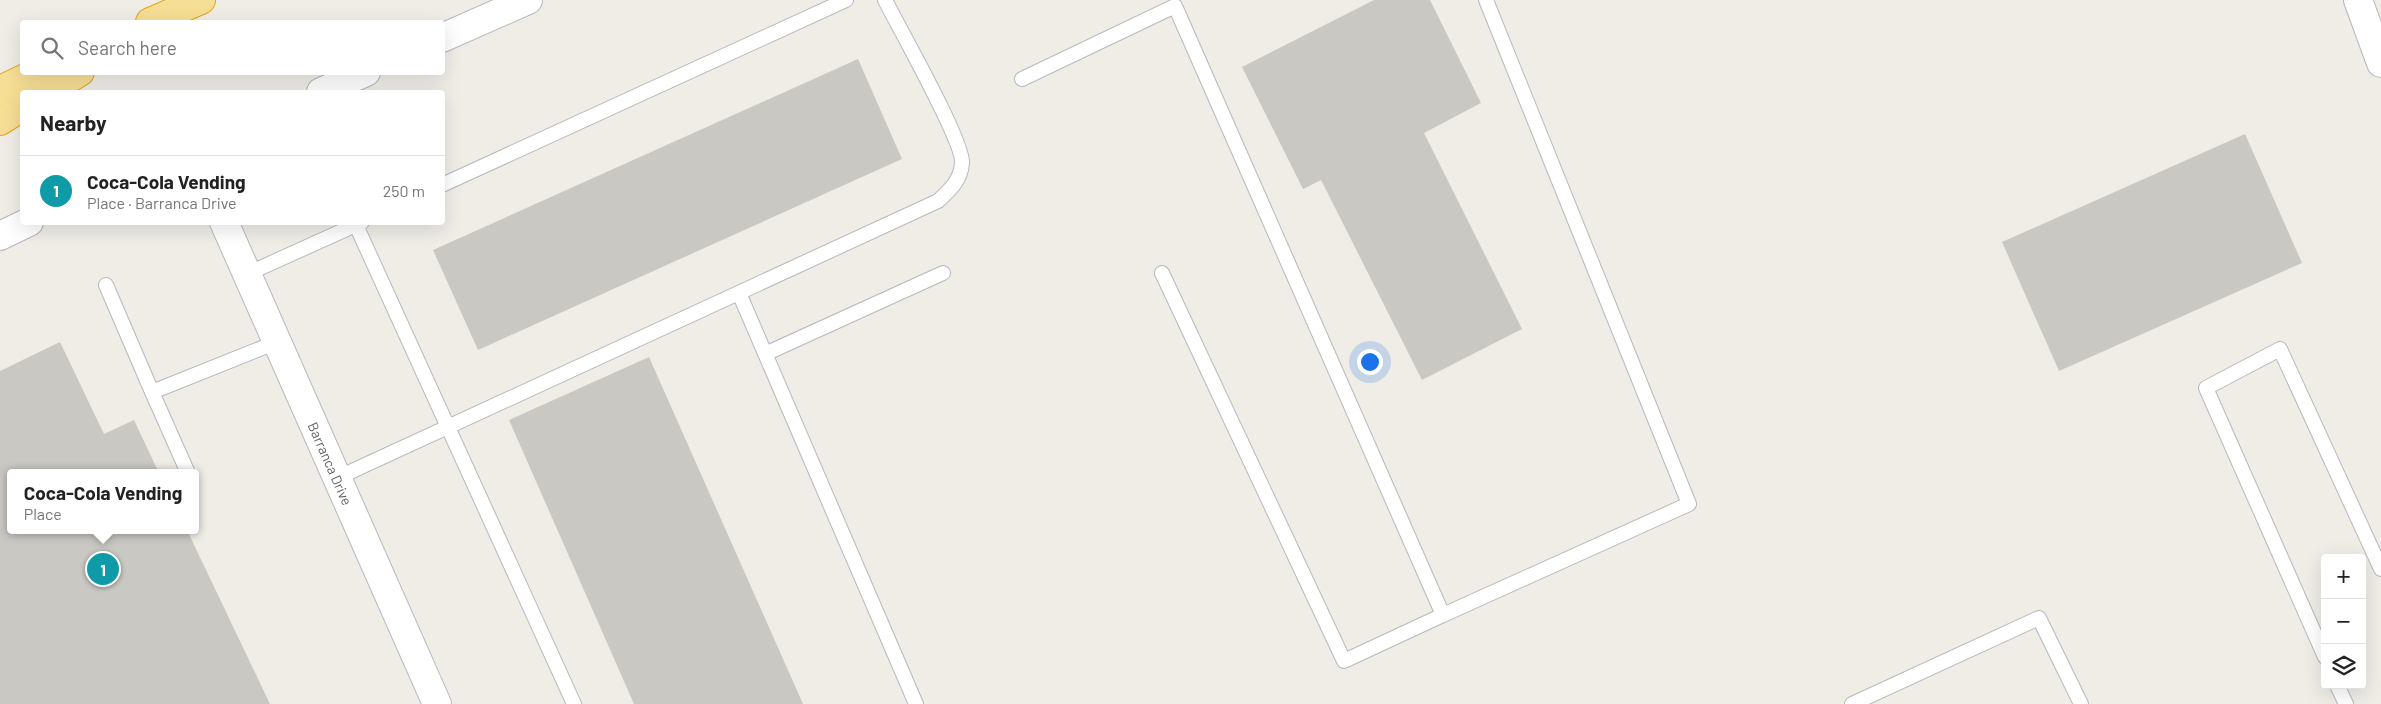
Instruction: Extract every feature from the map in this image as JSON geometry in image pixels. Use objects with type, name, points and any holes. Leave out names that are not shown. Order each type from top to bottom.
[{"type":"highway","points":[[155,20],[197,2]]},
{"type":"highway","points":[[166,20],[197,2]]},
{"type":"highway","points":[[0,90],[32,75]]},
{"type":"highway","points":[[50,90],[75,75]]},
{"type":"highway","points":[[0,121],[20,108]]},
{"type":"street","points":[[445,37],[528,0]]},
{"type":"street","points":[[2358,0],[2381,62]]},
{"type":"street","points":[[326,90],[359,75]]},
{"type":"street","points":[[0,236],[24,225]]},
{"type":"street","name":"Barranca Drive","points":[[225,225],[437,704]]},
{"type":"lane","points":[[445,184],[846,0]]},
{"type":"lane","points":[[337,478],[938,200],[955,186],[962,162],[954,134],[885,0]]},
{"type":"lane","points":[[1022,79],[1174,3],[1188,0]]},
{"type":"lane","points":[[1162,273],[1344,661],[1689,504],[1486,0]]},
{"type":"lane","points":[[1174,3],[1444,615]]},
{"type":"lane","points":[[247,274],[357,225]]},
{"type":"lane","points":[[359,225],[570,703]]},
{"type":"lane","points":[[765,354],[943,273]]},
{"type":"lane","points":[[106,285],[186,469]]},
{"type":"lane","points":[[739,293],[916,704]]},
{"type":"lane","points":[[152,392],[277,342]]},
{"type":"lane","points":[[2321,648],[2206,388],[2280,349],[2381,569]]},
{"type":"lane","points":[[1852,704],[2039,618],[2081,704]]},
{"type":"lane","points":[[2339,689],[2346,704]]},
{"type":"building","points":[[1374,0],[1430,0],[1481,103],[1424,133],[1522,329],[1422,380],[1321,180],[1303,189],[1242,67]]},
{"type":"building","points":[[858,59],[902,159],[478,350],[433,250]]},
{"type":"building","points":[[2245,134],[2302,263],[2059,371],[2002,242]]},
{"type":"building","points":[[60,342],[104,434],[134,420],[157,469],[7,469],[7,534],[189,534],[270,704],[0,704],[0,371]]},
{"type":"building","points":[[649,357],[803,704],[634,704],[509,420]]},
{"type":"place","name":"Coca-Cola Vending","points":[[103,569]]}]
